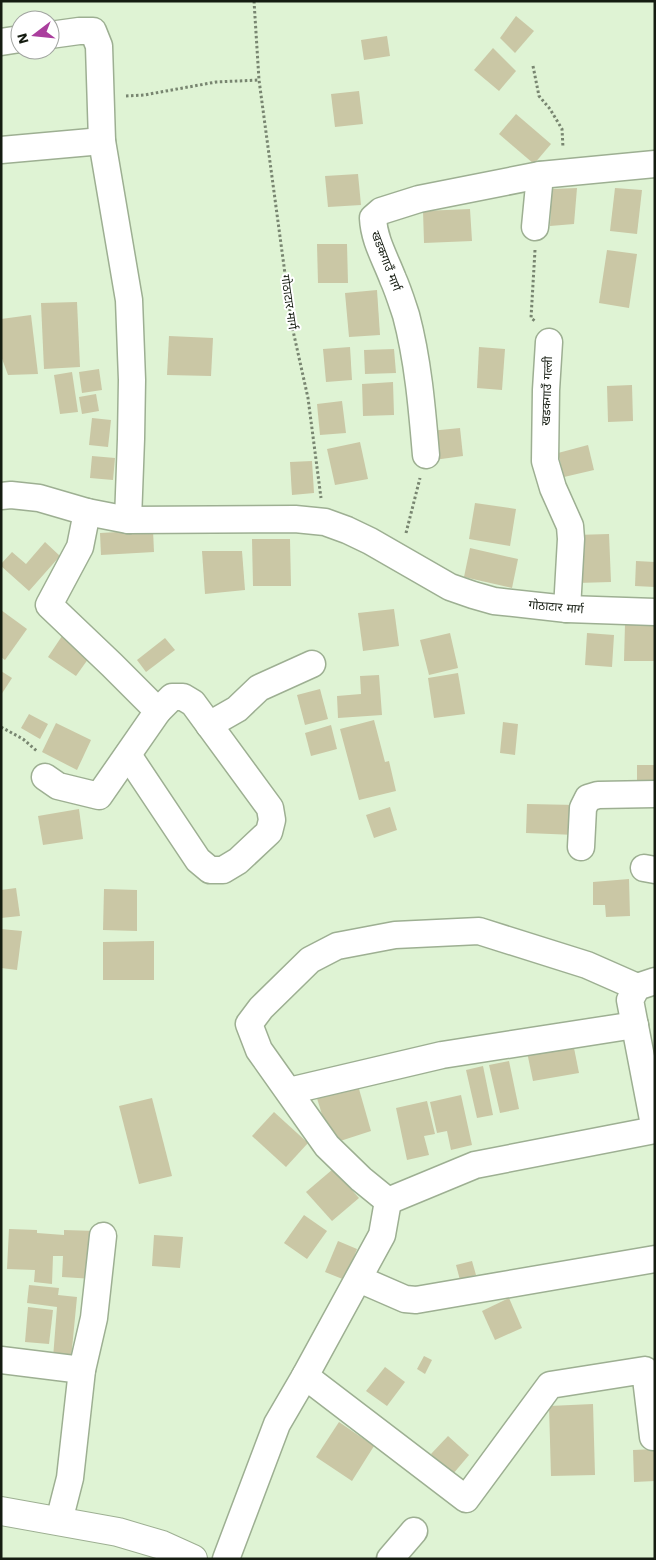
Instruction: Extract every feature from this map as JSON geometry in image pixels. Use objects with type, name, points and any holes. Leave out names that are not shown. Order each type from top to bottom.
[{"type":"main road","points":[[1,1511],[118,1532],[162,1545],[193,1559]]},
{"type":"street","points":[[60,34],[79,31],[93,32],[99,46],[102,141],[129,300],[132,439],[128,520]]},
{"type":"street","points":[[1,150],[102,141]]},
{"type":"street","name":"खडकगाउँ मार्ग","points":[[426,455],[413,346],[396,288],[373,232],[372,218],[381,210],[419,199],[552,174],[655,164]]},
{"type":"street","points":[[535,227],[552,174]]},
{"type":"street","name":"खडकगाउँ गल्ली","points":[[548,342],[546,461],[553,488],[570,526],[566,609]]},
{"type":"street","name":"गोठाटार मार्ग","points":[[1,496],[11,494],[39,498],[87,512],[128,520],[295,519],[325,522],[370,540],[450,587],[473,595],[494,600],[566,609],[655,612]]},
{"type":"street","points":[[87,512],[80,547],[49,605],[158,711]]},
{"type":"street","points":[[209,724],[237,709],[259,688],[312,664]]},
{"type":"street","points":[[45,777],[58,786],[99,796],[158,711],[172,697],[183,697],[193,703],[270,808],[272,820],[269,832],[238,861],[223,870],[210,870],[198,860],[128,755]]},
{"type":"street","points":[[581,847],[583,808],[588,798],[598,795],[655,794]]},
{"type":"street","points":[[479,931],[646,984],[630,1000],[655,1130],[475,1165],[388,1201],[361,1179],[327,1146],[259,1050],[249,1024],[261,1008],[310,960],[337,946],[395,936],[479,931]]},
{"type":"street","points":[[289,1091],[442,1055],[635,1025]]},
{"type":"street","points":[[226,1559],[277,1424],[359,1279],[382,1234],[388,1201]]},
{"type":"street","points":[[59,1521],[70,1478],[82,1370],[94,1318],[103,1236]]},
{"type":"street","points":[[359,1279],[405,1299],[416,1300],[655,1259]]},
{"type":"street","points":[[1,1360],[82,1370]]},
{"type":"street","points":[[305,1376],[466,1499],[550,1385],[645,1370],[655,1437]]},
{"type":"street","points":[[390,1559],[414,1531]]},
{"type":"path","name":"गोठाटार मार्ग","points":[[254,1],[259,80],[292,326],[308,398],[325,522]]},
{"type":"path","points":[[533,66],[539,96],[550,109],[562,129],[552,174]]},
{"type":"path","points":[[100,97],[144,95],[216,82],[259,80]]},
{"type":"path","name":"खडकगाउँ गल्ली","points":[[535,227],[531,318],[544,328],[548,342]]},
{"type":"path","points":[[400,558],[426,455]]},
{"type":"path","points":[[1,727],[23,739],[49,762],[45,777]]},
{"type":"building","points":[[516,16],[534,31],[515,53],[500,38]]},
{"type":"building","points":[[387,36],[390,56],[364,60],[361,40]]},
{"type":"building","points":[[493,48],[516,71],[499,91],[474,70]]},
{"type":"building","points":[[359,91],[363,124],[335,127],[331,94]]},
{"type":"building","points":[[516,114],[551,144],[534,164],[499,134]]},
{"type":"building","points":[[358,174],[361,205],[328,207],[325,176]]},
{"type":"building","points":[[577,188],[574,224],[550,226],[552,189]]},
{"type":"building","points":[[615,188],[642,190],[637,234],[610,231]]},
{"type":"building","points":[[470,209],[472,241],[424,243],[423,211]]},
{"type":"building","points":[[317,244],[347,244],[348,283],[318,283]]},
{"type":"building","points":[[607,250],[637,254],[629,308],[599,303]]},
{"type":"building","points":[[377,290],[380,335],[349,337],[345,293]]},
{"type":"building","points":[[77,302],[80,367],[44,369],[41,303]]},
{"type":"building","points":[[31,315],[38,374],[8,375],[1,356],[1,319]]},
{"type":"building","points":[[169,336],[213,338],[211,376],[167,375]]},
{"type":"building","points":[[350,347],[352,380],[326,382],[323,349]]},
{"type":"building","points":[[479,347],[505,349],[502,390],[477,388]]},
{"type":"building","points":[[394,349],[396,373],[365,374],[364,350]]},
{"type":"building","points":[[99,369],[102,390],[82,393],[79,372]]},
{"type":"building","points":[[72,372],[78,412],[60,414],[54,375]]},
{"type":"building","points":[[393,382],[394,415],[363,416],[362,384]]},
{"type":"building","points":[[632,385],[633,421],[608,422],[607,386]]},
{"type":"building","points":[[96,394],[99,411],[82,414],[79,397]]},
{"type":"building","points":[[342,401],[346,433],[320,435],[317,404]]},
{"type":"building","points":[[92,418],[111,420],[108,447],[89,445]]},
{"type":"building","points":[[460,428],[463,456],[434,460],[430,431]]},
{"type":"building","points":[[360,442],[368,479],[335,485],[327,449]]},
{"type":"building","points":[[588,445],[594,470],[564,477],[558,453]]},
{"type":"building","points":[[92,456],[115,458],[113,480],[90,478]]},
{"type":"building","points":[[312,461],[314,493],[292,495],[290,462]]},
{"type":"building","points":[[475,503],[516,509],[510,546],[469,539]]},
{"type":"building","points":[[153,530],[154,552],[101,555],[100,533]]},
{"type":"building","points":[[609,534],[611,582],[577,583],[575,535]]},
{"type":"building","points":[[252,539],[290,539],[291,586],[253,586]]},
{"type":"building","points":[[45,542],[60,556],[29,591],[1,564],[12,552],[26,564]]},
{"type":"building","points":[[470,548],[518,559],[512,588],[464,577]]},
{"type":"building","points":[[202,551],[242,551],[245,590],[205,594]]},
{"type":"building","points":[[636,561],[655,562],[655,587],[635,586]]},
{"type":"building","points":[[394,609],[399,646],[363,651],[358,613]]},
{"type":"building","points":[[1,610],[27,629],[5,660],[1,657]]},
{"type":"building","points":[[625,624],[655,625],[655,661],[624,661]]},
{"type":"building","points":[[450,633],[458,668],[429,675],[420,640]]},
{"type":"building","points":[[587,633],[614,635],[612,667],[585,665]]},
{"type":"building","points":[[62,636],[91,655],[76,676],[48,657]]},
{"type":"building","points":[[165,638],[175,650],[146,672],[137,660]]},
{"type":"building","points":[[1,671],[12,678],[1,695]]},
{"type":"building","points":[[458,673],[465,714],[434,718],[428,678]]},
{"type":"building","points":[[379,675],[382,715],[338,718],[337,696],[361,694],[360,676]]},
{"type":"building","points":[[320,689],[328,719],[305,725],[297,695]]},
{"type":"building","points":[[29,714],[48,724],[40,739],[21,728]]},
{"type":"building","points":[[374,720],[385,762],[389,761],[396,791],[359,800],[340,729]]},
{"type":"building","points":[[503,722],[518,724],[515,755],[500,753]]},
{"type":"building","points":[[56,723],[91,740],[77,770],[42,752]]},
{"type":"building","points":[[331,725],[337,749],[311,756],[305,733]]},
{"type":"building","points":[[637,765],[655,765],[655,789],[637,789]]},
{"type":"building","points":[[527,804],[577,805],[576,835],[526,833]]},
{"type":"building","points":[[390,807],[397,830],[374,838],[366,815]]},
{"type":"building","points":[[79,809],[83,839],[43,845],[38,816]]},
{"type":"building","points":[[629,879],[630,916],[606,917],[605,905],[593,905],[593,882]]},
{"type":"building","points":[[16,888],[20,916],[1,918],[1,890]]},
{"type":"building","points":[[104,889],[137,890],[137,931],[103,930]]},
{"type":"building","points":[[1,929],[22,931],[17,970],[1,968]]},
{"type":"building","points":[[154,941],[154,980],[103,980],[103,942]]},
{"type":"building","points":[[573,1043],[579,1073],[533,1081],[527,1052]]},
{"type":"building","points":[[509,1061],[519,1109],[500,1113],[489,1065]]},
{"type":"building","points":[[483,1066],[493,1115],[477,1118],[466,1070]]},
{"type":"building","points":[[357,1082],[371,1131],[331,1144],[316,1095]]},
{"type":"building","points":[[461,1095],[472,1145],[451,1150],[447,1131],[437,1133],[430,1102]]},
{"type":"building","points":[[152,1098],[172,1176],[139,1184],[119,1106]]},
{"type":"building","points":[[427,1101],[435,1134],[424,1136],[429,1155],[407,1160],[396,1108]]},
{"type":"building","points":[[274,1112],[308,1143],[286,1167],[252,1136]]},
{"type":"building","points":[[333,1169],[359,1198],[332,1221],[306,1192]]},
{"type":"building","points":[[304,1215],[327,1231],[307,1259],[284,1243]]},
{"type":"building","points":[[9,1229],[37,1230],[37,1233],[64,1235],[64,1230],[96,1231],[94,1279],[62,1277],[63,1256],[53,1256],[52,1284],[34,1282],[35,1270],[7,1269]]},
{"type":"building","points":[[154,1235],[183,1237],[180,1268],[152,1266]]},
{"type":"building","points":[[338,1241],[357,1249],[345,1280],[325,1272]]},
{"type":"building","points":[[472,1261],[476,1275],[460,1280],[456,1265]]},
{"type":"building","points":[[29,1285],[59,1288],[58,1295],[77,1297],[71,1359],[53,1358],[57,1307],[27,1303]]},
{"type":"building","points":[[509,1298],[522,1328],[495,1340],[482,1311]]},
{"type":"building","points":[[28,1307],[53,1310],[49,1344],[25,1342]]},
{"type":"building","points":[[424,1356],[432,1360],[425,1374],[417,1369]]},
{"type":"building","points":[[385,1367],[405,1382],[387,1406],[366,1391]]},
{"type":"building","points":[[593,1404],[595,1475],[551,1476],[549,1406]]},
{"type":"building","points":[[339,1422],[374,1446],[352,1481],[316,1457]]},
{"type":"building","points":[[448,1436],[469,1455],[453,1474],[431,1454]]},
{"type":"building","points":[[655,1449],[655,1481],[634,1482],[633,1450]]}]
